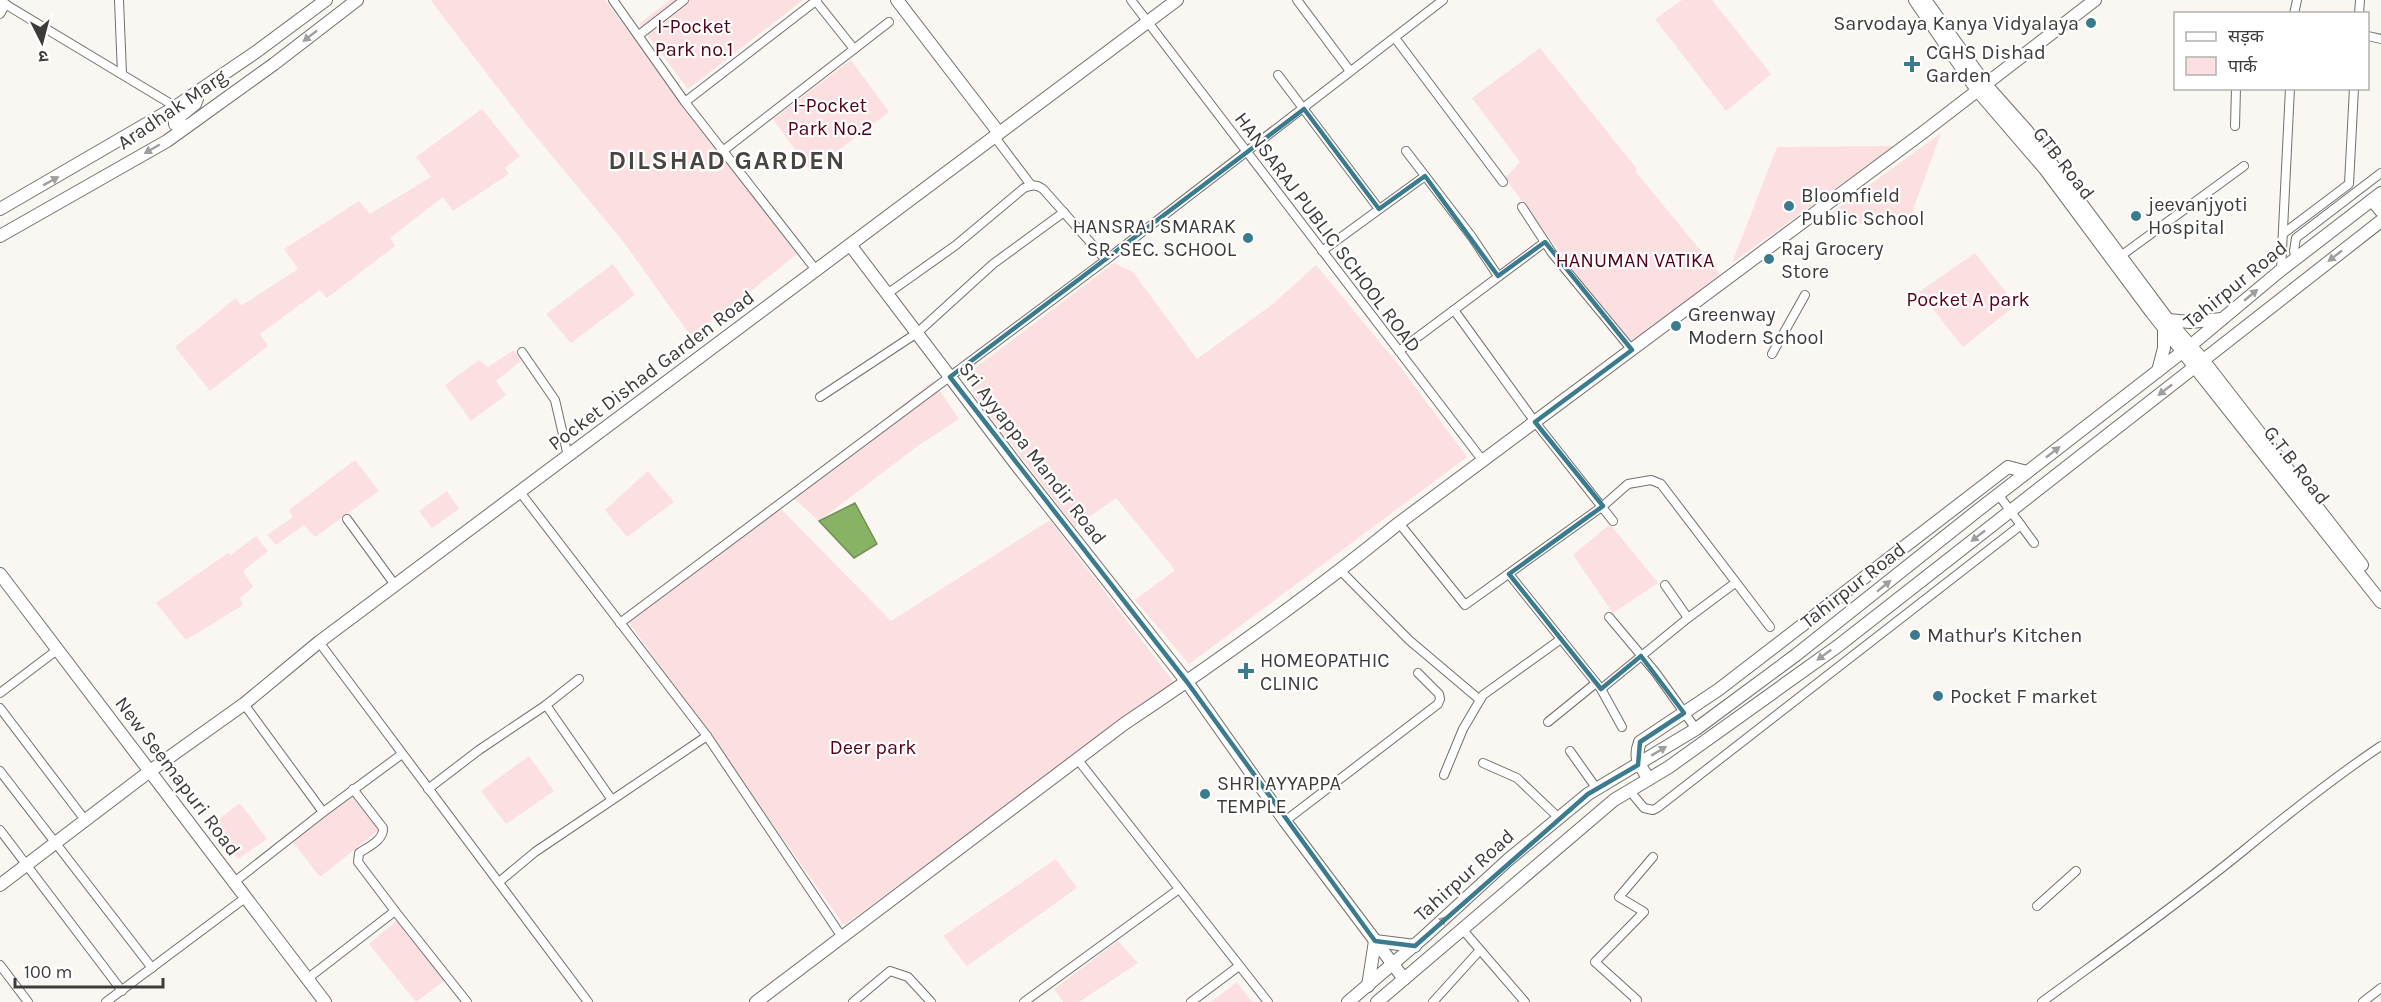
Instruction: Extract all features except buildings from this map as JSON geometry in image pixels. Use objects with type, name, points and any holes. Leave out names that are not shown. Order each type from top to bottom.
[{"type":"street","points":[[120,0],[122,75]]},
{"type":"street","name":"Aradhak Marg","points":[[0,209],[176,107],[326,0]]},
{"type":"street","name":"Aradhak Marg","points":[[0,236],[167,141],[357,0]]},
{"type":"street","points":[[613,0],[685,102],[816,270]]},
{"type":"street","points":[[639,35],[684,0]]},
{"type":"street","points":[[685,102],[816,0],[854,49]]},
{"type":"street","points":[[897,0],[1031,185]]},
{"type":"street","name":"HANSARAJ PUBLIC SCHOOL ROAD","points":[[1131,0],[1483,461]]},
{"type":"street","name":"Pocket Dishad Garden Road","points":[[0,885],[244,704],[319,642],[1177,0]]},
{"type":"street","points":[[1297,0],[1350,71]]},
{"type":"street","points":[[620,623],[1106,260],[1443,0]]},
{"type":"street","name":"GTB Road","points":[[1915,0],[1981,87],[2027,131],[2118,259],[2186,349]]},
{"type":"street","name":"GTB Road","points":[[1925,0],[1981,87]]},
{"type":"street","points":[[763,1000],[842,937],[1124,724],[1187,682],[1341,571],[1399,523],[2095,0]]},
{"type":"street","points":[[0,14],[3,2],[176,107]]},
{"type":"street","points":[[724,150],[889,22]]},
{"type":"street","points":[[1395,38],[1503,182]]},
{"type":"street","points":[[1278,75],[1379,209]]},
{"type":"street","points":[[187,126],[178,126],[175,120],[195,104],[201,90]]},
{"type":"street","points":[[2235,126],[2236,90]]},
{"type":"street","points":[[2281,270],[2290,90]]},
{"type":"street","points":[[2284,233],[2349,184],[2354,90]]},
{"type":"street","points":[[1406,151],[1472,237],[1498,276]]},
{"type":"street","points":[[2118,259],[2244,166]]},
{"type":"street","points":[[2296,259],[2294,251],[2296,238],[2381,173]]},
{"type":"street","points":[[1322,251],[1425,176]]},
{"type":"street","points":[[887,294],[956,245],[1024,188],[1031,185],[1039,186],[1106,260]]},
{"type":"street","points":[[2376,197],[2381,212]]},
{"type":"street","name":"Tahirpur Road","points":[[1348,1002],[1415,946],[1508,860],[1559,818],[1597,789],[1696,729],[1865,601],[2376,197]]},
{"type":"street","points":[[1522,207],[1552,253],[1632,350]]},
{"type":"street","points":[[820,397],[917,333],[993,264],[1064,213]]},
{"type":"street","name":"Tahirpur Road","points":[[1377,1002],[1629,790],[1688,754],[1838,646],[2381,220]]},
{"type":"street","points":[[1399,351],[1545,242]]},
{"type":"street","name":"Sri Ayyappa Mandir Road","points":[[851,246],[1187,682],[1285,821],[1404,979]]},
{"type":"street","points":[[1773,354],[1805,295]]},
{"type":"street","points":[[1454,310],[1535,422],[1614,521]]},
{"type":"street","points":[[2158,370],[2164,348],[2166,324],[2222,319]]},
{"type":"street","name":"G.T.B Road","points":[[2186,349],[2381,589]]},
{"type":"street","points":[[522,352],[555,400],[568,456]]},
{"type":"street","name":"G.T.B Road","points":[[2199,364],[2381,602]]},
{"type":"street","points":[[1649,778],[1638,765],[1636,754],[1640,742],[1718,690],[2008,467],[2027,472]]},
{"type":"street","points":[[1399,523],[1465,605],[1603,506],[1628,484],[1651,480],[1660,484],[1770,627]]},
{"type":"street","points":[[520,492],[707,736],[842,937]]},
{"type":"street","points":[[1998,494],[2034,543]]},
{"type":"street","points":[[1959,505],[1969,517]]},
{"type":"street","points":[[347,519],[395,585]]},
{"type":"street","points":[[1629,790],[1644,808],[1653,810],[1657,808],[2021,525]]},
{"type":"street","points":[[1341,571],[1409,640],[1480,700]]},
{"type":"street","name":"New Seemapuri Road","points":[[0,574],[54,652]]},
{"type":"street","points":[[1509,574],[1599,686],[1622,727]]},
{"type":"street","points":[[1548,722],[1641,656],[1735,583]]},
{"type":"street","points":[[1665,585],[1688,618]]},
{"type":"street","name":"New Seemapuri Road","points":[[0,586],[233,883],[317,1002]]},
{"type":"street","points":[[1865,601],[1877,615]]},
{"type":"street","points":[[1609,617],[1696,729]]},
{"type":"street","points":[[1444,775],[1463,729],[1480,700],[1496,684],[1561,639]]},
{"type":"street","points":[[319,642],[588,1002]]},
{"type":"street","points":[[0,693],[54,652]]},
{"type":"street","points":[[1285,821],[1438,704],[1440,699],[1438,694],[1418,673]]},
{"type":"street","points":[[428,789],[579,679]]},
{"type":"street","points":[[244,704],[323,812]]},
{"type":"street","points":[[546,705],[612,800]]},
{"type":"street","points":[[0,708],[85,820]]},
{"type":"street","points":[[499,882],[535,852],[707,736]]},
{"type":"street","points":[[2042,1002],[2169,908],[2277,822],[2381,746]]},
{"type":"street","points":[[1570,751],[1597,789]]},
{"type":"street","points":[[233,883],[353,789],[402,754]]},
{"type":"street","points":[[1078,760],[1268,1002]]},
{"type":"street","points":[[1483,764],[1517,778],[1559,818]]},
{"type":"street","points":[[0,771],[152,968]]},
{"type":"street","name":"New Seemapuri Road","points":[[147,774],[178,817],[325,1002]]},
{"type":"street","points":[[353,789],[383,828],[381,838],[359,853],[358,862],[467,1002]]},
{"type":"street","points":[[0,830],[122,991]]},
{"type":"street","points":[[1635,1002],[1637,1000],[1595,962],[1644,912],[1619,897],[1653,857]]},
{"type":"street","points":[[2037,906],[2076,871]]},
{"type":"street","points":[[1024,1002],[1179,889]]},
{"type":"street","points":[[106,1002],[244,899]]},
{"type":"street","points":[[307,979],[394,911]]},
{"type":"street","points":[[1462,930],[1525,1002]]},
{"type":"street","points":[[1368,986],[1375,941],[1415,946]]},
{"type":"street","points":[[1433,1002],[1480,950]]},
{"type":"street","points":[[0,965],[28,1002]]},
{"type":"street","points":[[1191,1002],[1239,966]]},
{"type":"street","points":[[853,1002],[890,971],[908,977],[921,988],[931,1002]]},
{"type":"street","points":[[2363,1002],[2381,988]]},
{"type":"highlighted area","points":[[1304,109],[1379,209],[1425,176],[1498,276],[1545,242],[1632,350],[1535,422],[1603,506],[1509,574],[1601,689],[1641,656],[1684,713],[1640,742],[1638,765],[1588,794],[1415,946],[1375,941],[1187,682],[950,377]]},
{"type":"green space","points":[[605,0],[797,254],[727,310],[690,335],[625,244],[524,122],[431,1]]},
{"type":"green space","name":"I-Pocket Park no.1","points":[[670,0],[803,0],[688,89],[639,24]]},
{"type":"green space","points":[[1682,0],[1712,0],[1771,74],[1726,111],[1655,19]]},
{"type":"green space","name":"HANUMAN VATIKA","points":[[1540,48],[1637,169],[1635,171],[1720,274],[1632,350],[1505,178],[1520,162],[1472,98]]},
{"type":"green space","name":"I-Pocket Park No.2","points":[[851,60],[889,112],[811,171],[773,119]]},
{"type":"green space","points":[[482,109],[520,156],[505,168],[509,174],[453,211],[443,197],[390,238],[395,246],[327,298],[320,290],[260,334],[268,346],[210,391],[175,347],[236,298],[241,306],[298,269],[284,249],[359,201],[370,214],[431,177],[416,157]]},
{"type":"green space","points":[[1941,133],[1909,221],[1813,226]]},
{"type":"green space","points":[[1894,146],[1732,263],[1777,147]]},
{"type":"green space","name":"Pocket A park","points":[[1975,253],[2016,305],[1963,347],[1919,292]]},
{"type":"green space","points":[[1114,263],[1133,272],[1197,359],[1273,304],[1316,265],[1402,369],[1467,457],[1189,664],[1135,600],[1175,570],[1116,498],[1075,527],[977,399],[966,375]]},
{"type":"green space","points":[[613,264],[635,295],[571,343],[546,314]]},
{"type":"green space","points":[[514,350],[521,361],[496,381],[506,395],[471,421],[445,385],[479,360],[488,367]]},
{"type":"green space","points":[[933,381],[959,419],[919,445],[819,521],[789,494]]},
{"type":"green space","points":[[355,460],[379,491],[315,537],[304,525],[276,545],[267,535],[293,517],[289,510]]},
{"type":"green space","points":[[648,471],[674,502],[627,537],[605,510]]},
{"type":"green space","points":[[447,491],[459,509],[432,528],[419,511]]},
{"type":"green space","name":"Deer park","points":[[767,507],[777,512],[781,509],[891,621],[1050,520],[1175,684],[844,925],[623,614],[714,549]]},
{"type":"green space","points":[[1610,524],[1658,583],[1613,613],[1573,555]]},
{"type":"green space","points":[[256,536],[268,551],[243,571],[253,587],[240,598],[243,605],[186,640],[156,603],[228,553],[231,555]]},
{"type":"green space","points":[[529,756],[554,791],[506,824],[481,791]]},
{"type":"green space","points":[[348,791],[384,826],[320,877],[289,837]]},
{"type":"green space","points":[[240,803],[267,839],[238,859],[210,826]]},
{"type":"green space","points":[[1056,859],[1077,888],[967,966],[943,936]]},
{"type":"green space","points":[[401,917],[448,978],[416,1002],[369,944]]},
{"type":"green space","points":[[1118,941],[1138,963],[1079,1002],[1063,1002],[1054,989]]},
{"type":"green space","points":[[1237,982],[1252,1002],[1211,1002]]},
{"type":"shaded area","points":[[855,503],[877,544],[854,558],[819,521]]},
{"type":"place","name":"Sarvodaya Kanya Vidyalaya","points":[[2091,23]]},
{"type":"place","name":"CGHS Dishad Garden","points":[[1912,64]]},
{"type":"place","name":"Bloomfield Public School","points":[[1789,206]]},
{"type":"place","name":"jeevanjyoti Hospital","points":[[2136,216]]},
{"type":"place","name":"HANSRAJ SMARAK SR. SEC. SCHOOL","points":[[1248,238]]},
{"type":"place","name":"Raj Grocery Store","points":[[1769,259]]},
{"type":"place","name":"Greenway Modern School","points":[[1676,326]]},
{"type":"place","name":"Mathur's Kitchen","points":[[1915,635]]},
{"type":"place","name":"HOMEOPATHIC CLINIC","points":[[1246,671]]},
{"type":"place","name":"Pocket F market","points":[[1938,696]]},
{"type":"place","name":"SHRI AYYAPPA TEMPLE","points":[[1205,794]]},
{"type":"district","name":"DILSHAD GARDEN","points":[[727,160]]}]
